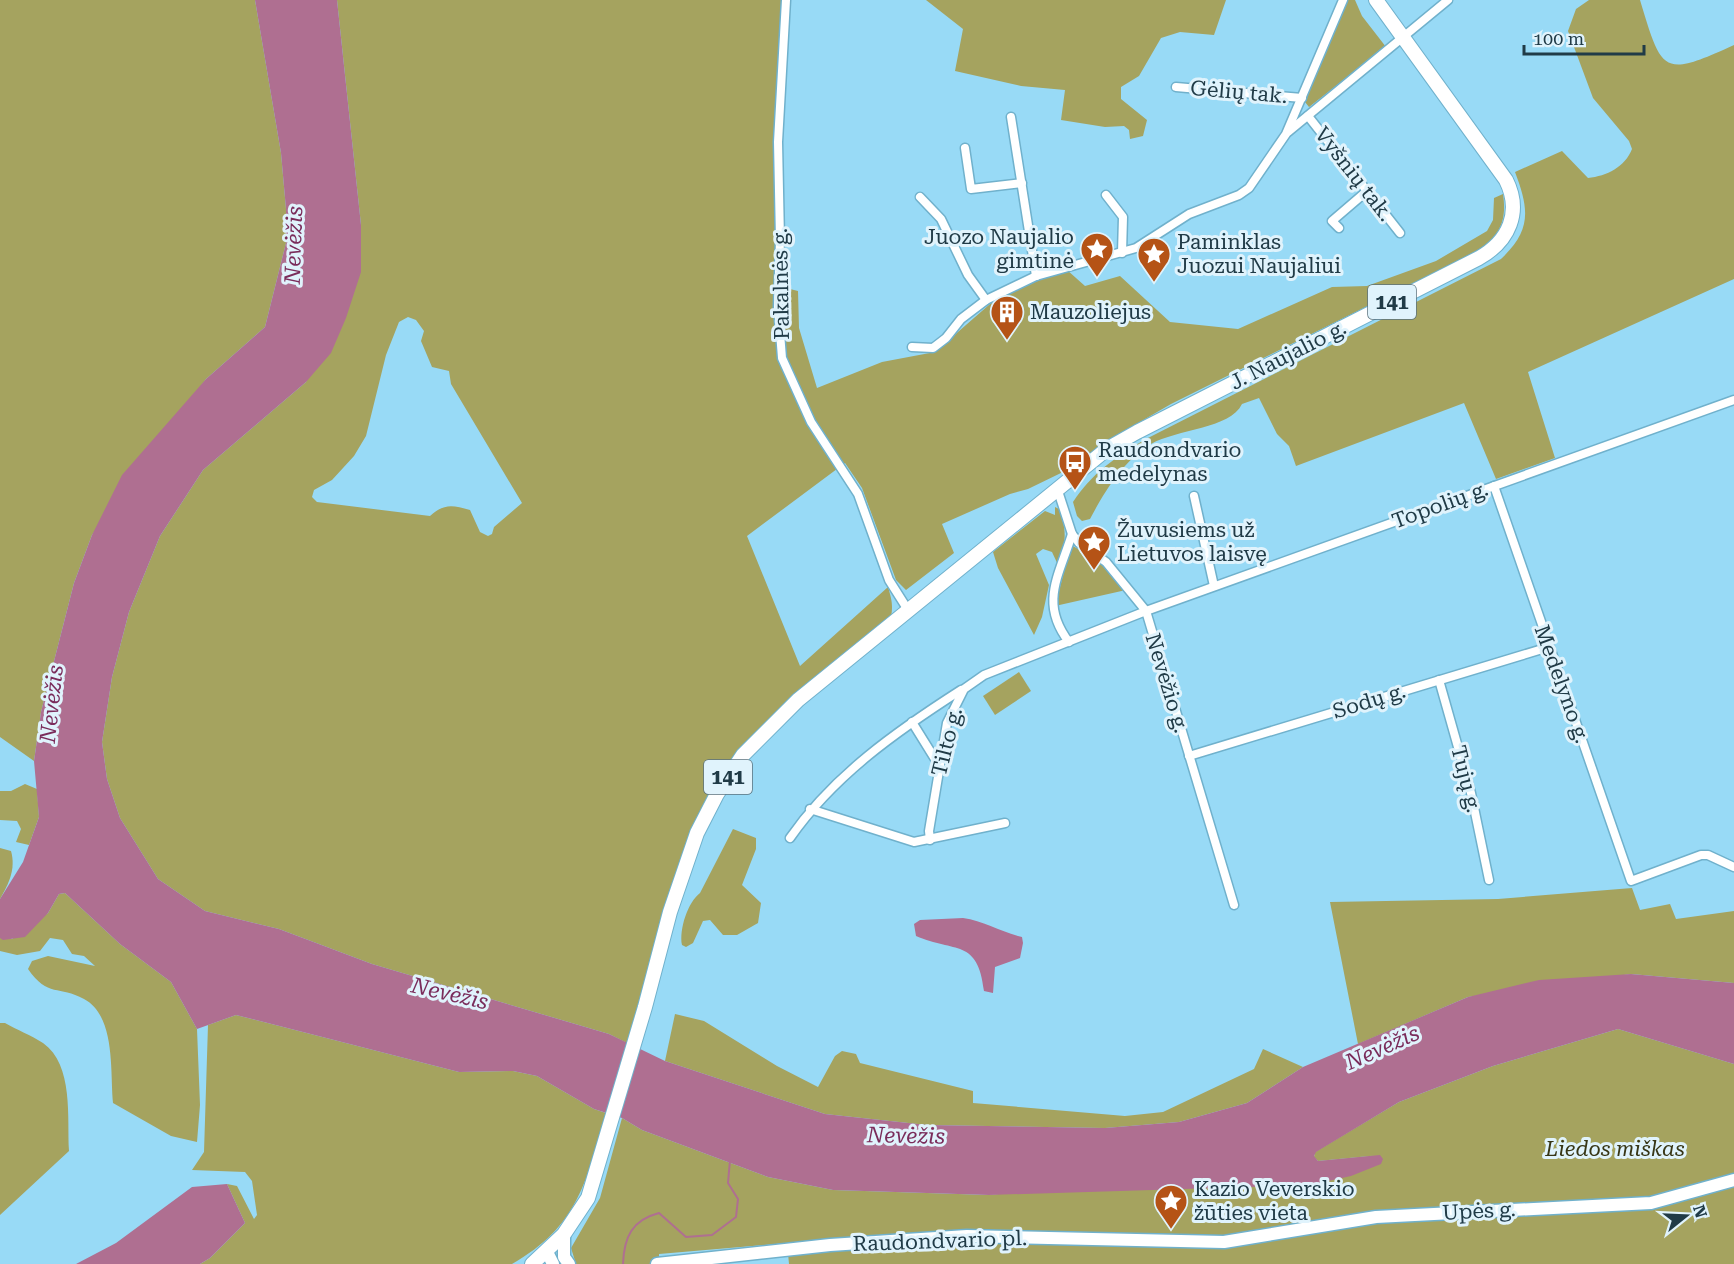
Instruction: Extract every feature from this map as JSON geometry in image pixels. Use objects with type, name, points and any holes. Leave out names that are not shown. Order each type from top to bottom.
[{"type":"main road","name":"J. Naujalio g.","points":[[908,610],[1057,488],[1121,440],[1479,258],[1501,243],[1512,219],[1513,198],[1510,188],[1376,0]]},
{"type":"main road","name":"141","points":[[532,1264],[550,1258],[588,1198],[645,1007],[670,912],[689,853],[706,814],[730,773],[779,716],[908,610]]},
{"type":"main road","name":"Upės g.","points":[[1224,1242],[1376,1217],[1651,1203],[1734,1180]]},
{"type":"main road","points":[[550,1258],[566,1260],[564,1234]]},
{"type":"main road","name":"Raudondvario pl.","points":[[657,1264],[830,1245],[967,1236],[1224,1242]]},
{"type":"street","name":"Pakalnės g.","points":[[786,0],[777,142],[780,240],[778,307],[782,358],[811,422],[858,494],[889,580],[908,610]]},
{"type":"street","points":[[912,346],[933,348],[946,338],[961,319],[986,300],[1036,276],[1069,264],[1122,253],[1146,243],[1189,214],[1239,195],[1248,188],[1286,134],[1343,0]]},
{"type":"street","points":[[1286,134],[1448,0]]},
{"type":"street","name":"Gėlių tak.","points":[[1176,87],[1302,98]]},
{"type":"street","name":"Vyšnių tak.","points":[[1308,116],[1400,233]]},
{"type":"street","points":[[1011,117],[1036,276]]},
{"type":"street","points":[[965,148],[971,189],[1022,183]]},
{"type":"street","points":[[1339,228],[1332,221],[1366,191]]},
{"type":"street","points":[[1106,195],[1123,217],[1122,253]]},
{"type":"street","points":[[920,198],[941,219],[968,275],[986,300]]},
{"type":"street","name":"Topolių g.","points":[[1146,611],[1734,399]]},
{"type":"street","name":"Medelyno g.","points":[[1494,486],[1631,881],[1701,855],[1707,855],[1734,867]]},
{"type":"street","points":[[1057,488],[1072,534],[1052,606],[1056,624],[1069,642]]},
{"type":"street","points":[[1194,496],[1214,586]]},
{"type":"street","name":"Nevėžio g.","points":[[1072,534],[1079,543],[1106,562],[1146,611],[1234,905]]},
{"type":"street","name":"Tilto g.","points":[[930,840],[929,831],[947,723],[964,689],[984,675],[1146,611]]},
{"type":"street","name":"Sodų g.","points":[[1189,756],[1549,647]]},
{"type":"street","name":"Tujų g.","points":[[1439,680],[1471,793],[1489,880]]},
{"type":"street","points":[[790,838],[810,809],[844,775],[912,722],[964,689]]},
{"type":"street","points":[[912,722],[940,767]]},
{"type":"street","points":[[810,809],[914,842],[1005,823]]},
{"type":"green space","points":[[0,0],[255,0],[281,153],[286,209],[286,243],[265,327],[206,379],[92,535],[74,583],[41,712],[34,761],[0,737]]},
{"type":"green space","points":[[337,0],[790,0],[782,122],[786,288],[798,291],[799,328],[817,388],[882,362],[935,352],[990,304],[1032,281],[1067,270],[1085,286],[1120,276],[1170,322],[1238,329],[1332,287],[1367,286],[1436,261],[1487,231],[1493,220],[1494,198],[1503,194],[1504,204],[1503,219],[1497,232],[1480,250],[1171,404],[1114,437],[1063,472],[942,524],[954,553],[906,590],[896,580],[862,488],[845,463],[747,536],[800,666],[888,587],[892,602],[891,618],[788,701],[748,741],[689,837],[672,886],[641,1005],[638,1005],[627,1043],[609,1034],[372,964],[279,929],[205,911],[158,879],[120,818],[107,779],[102,742],[112,677],[129,612],[160,536],[203,470],[306,382],[361,225]],"holes":[[[408,317],[416,320],[424,331],[421,341],[432,367],[449,371],[451,384],[522,503],[494,527],[492,534],[488,536],[480,532],[470,510],[458,507],[445,507],[430,516],[317,502],[312,497],[314,490],[332,480],[354,456],[366,436],[386,355],[399,322]]]},
{"type":"green space","points":[[926,0],[1226,0],[1214,35],[1180,32],[1161,38],[1139,76],[1121,87],[1121,99],[1147,120],[1143,136],[1130,139],[1129,130],[1124,126],[1105,127],[1061,120],[1065,90],[1021,86],[955,71],[963,29]]},
{"type":"green space","points":[[1347,0],[1355,0],[1362,16],[1386,47],[1309,107],[1305,102],[1306,95]]},
{"type":"green space","points":[[1589,0],[1640,0],[1654,42],[1660,55],[1668,62],[1678,65],[1692,62],[1734,45],[1734,279],[1528,372],[1555,458],[1496,479],[1464,403],[1296,466],[1289,446],[1277,434],[1259,398],[1242,404],[1236,412],[1215,424],[1151,444],[1123,468],[1090,519],[1082,521],[1077,516],[1073,502],[1096,474],[1134,446],[1501,259],[1518,238],[1525,218],[1523,197],[1515,172],[1562,151],[1588,178],[1615,170],[1625,161],[1632,149],[1629,141],[1593,98],[1568,31],[1576,9]]},
{"type":"green space","points":[[1055,507],[1059,509],[1064,524],[1064,544],[1059,567],[1052,552],[1043,549],[1036,554],[1049,585],[1042,617],[1034,635],[998,568],[993,552],[1045,511],[1055,515]]},
{"type":"green space","points":[[1071,545],[1098,560],[1126,590],[1055,606]]},
{"type":"green space","points":[[1019,672],[1031,691],[995,715],[983,696]]},
{"type":"green space","points":[[25,784],[37,789],[39,817],[29,845],[16,842],[21,829],[17,821],[0,820],[0,791],[11,791]]},
{"type":"green space","points":[[733,829],[756,838],[756,849],[742,885],[761,903],[758,923],[737,935],[723,935],[710,920],[703,921],[693,943],[686,947],[682,945],[681,939],[685,916],[700,893]]},
{"type":"green space","points":[[0,848],[11,851],[13,864],[9,882],[0,899]]},
{"type":"green space","points":[[1632,888],[1640,910],[1670,904],[1676,919],[1734,911],[1734,983],[1631,974],[1468,997],[1358,1044],[1330,902],[1498,899]]},
{"type":"green space","points":[[65,893],[120,944],[171,982],[197,1029],[200,1105],[197,1142],[171,1136],[113,1103],[111,1061],[102,1018],[84,999],[48,988],[28,969],[32,961],[48,956],[95,966],[84,956],[72,954],[63,940],[50,938],[40,951],[17,955],[0,951],[0,938],[12,939],[48,913],[59,894]]},
{"type":"green space","points":[[675,1014],[704,1021],[777,1066],[818,1087],[835,1056],[842,1051],[856,1054],[860,1063],[973,1091],[973,1103],[1125,1116],[1163,1112],[1254,1069],[1263,1049],[1303,1067],[1247,1103],[1179,1122],[1105,1128],[927,1125],[825,1114],[665,1061]]},
{"type":"green space","points":[[236,1015],[459,1072],[513,1071],[537,1076],[594,1109],[606,1113],[577,1200],[552,1234],[512,1264],[200,1264],[210,1258],[245,1223],[227,1184],[237,1186],[254,1219],[257,1215],[252,1181],[245,1172],[192,1170],[204,1152],[208,1025]]},
{"type":"green space","points":[[0,1023],[5,1023],[43,1043],[60,1065],[67,1093],[69,1151],[0,1215]]},
{"type":"green space","name":"Liedos miškas","points":[[1618,1029],[1734,1064],[1734,1264],[789,1264],[787,1243],[659,1254],[659,1264],[576,1264],[571,1248],[600,1198],[622,1118],[642,1130],[768,1177],[833,1190],[989,1195],[1380,1155],[1318,1161],[1314,1157],[1315,1152],[1399,1102],[1493,1066]]},
{"type":"water","name":"Nevėžis","points":[[255,0],[337,0],[361,225],[361,272],[346,318],[331,353],[306,382],[203,470],[160,536],[129,612],[112,677],[102,742],[107,779],[120,818],[158,879],[205,911],[279,929],[372,964],[609,1034],[665,1061],[825,1114],[927,1125],[1105,1128],[1179,1122],[1247,1103],[1303,1067],[1468,997],[1539,980],[1631,974],[1734,983],[1734,1064],[1618,1029],[1493,1066],[1399,1102],[1316,1152],[1314,1156],[1318,1161],[1380,1155],[1383,1159],[1381,1164],[1351,1176],[1310,1185],[989,1195],[833,1190],[768,1177],[642,1130],[622,1118],[594,1109],[537,1076],[513,1071],[459,1072],[236,1015],[197,1029],[171,982],[120,944],[65,893],[59,894],[48,913],[25,937],[3,940],[0,938],[0,899],[23,862],[39,817],[34,761],[41,712],[74,583],[92,535],[122,475],[206,379],[265,327],[286,243],[286,209],[281,153]]},
{"type":"water","points":[[963,918],[1022,937],[1020,958],[995,967],[993,993],[984,991],[981,974],[970,955],[962,950],[916,936],[914,924],[920,920]]},
{"type":"water","points":[[227,1184],[245,1223],[210,1258],[200,1264],[76,1264],[116,1243],[192,1187]]},
{"type":"waterway","points":[[623,1264],[625,1246],[631,1231],[642,1220],[650,1216],[659,1213],[686,1237],[712,1235],[736,1217],[738,1199],[728,1183],[730,1160]]},
{"type":"place","name":"Juozo Naujalio gimtinė","points":[[1097,278]]},
{"type":"place","name":"Paminklas Juozui Naujaliui","points":[[1154,283]]},
{"type":"place","name":"Mauzoliejus","points":[[1007,341]]},
{"type":"place","name":"Raudondvario medelynas","points":[[1075,491]]},
{"type":"place","name":"Žuvusiems už Lietuvos laisvę","points":[[1094,571]]},
{"type":"place","name":"Kazio Veverskio žūties vieta","points":[[1171,1230]]}]
